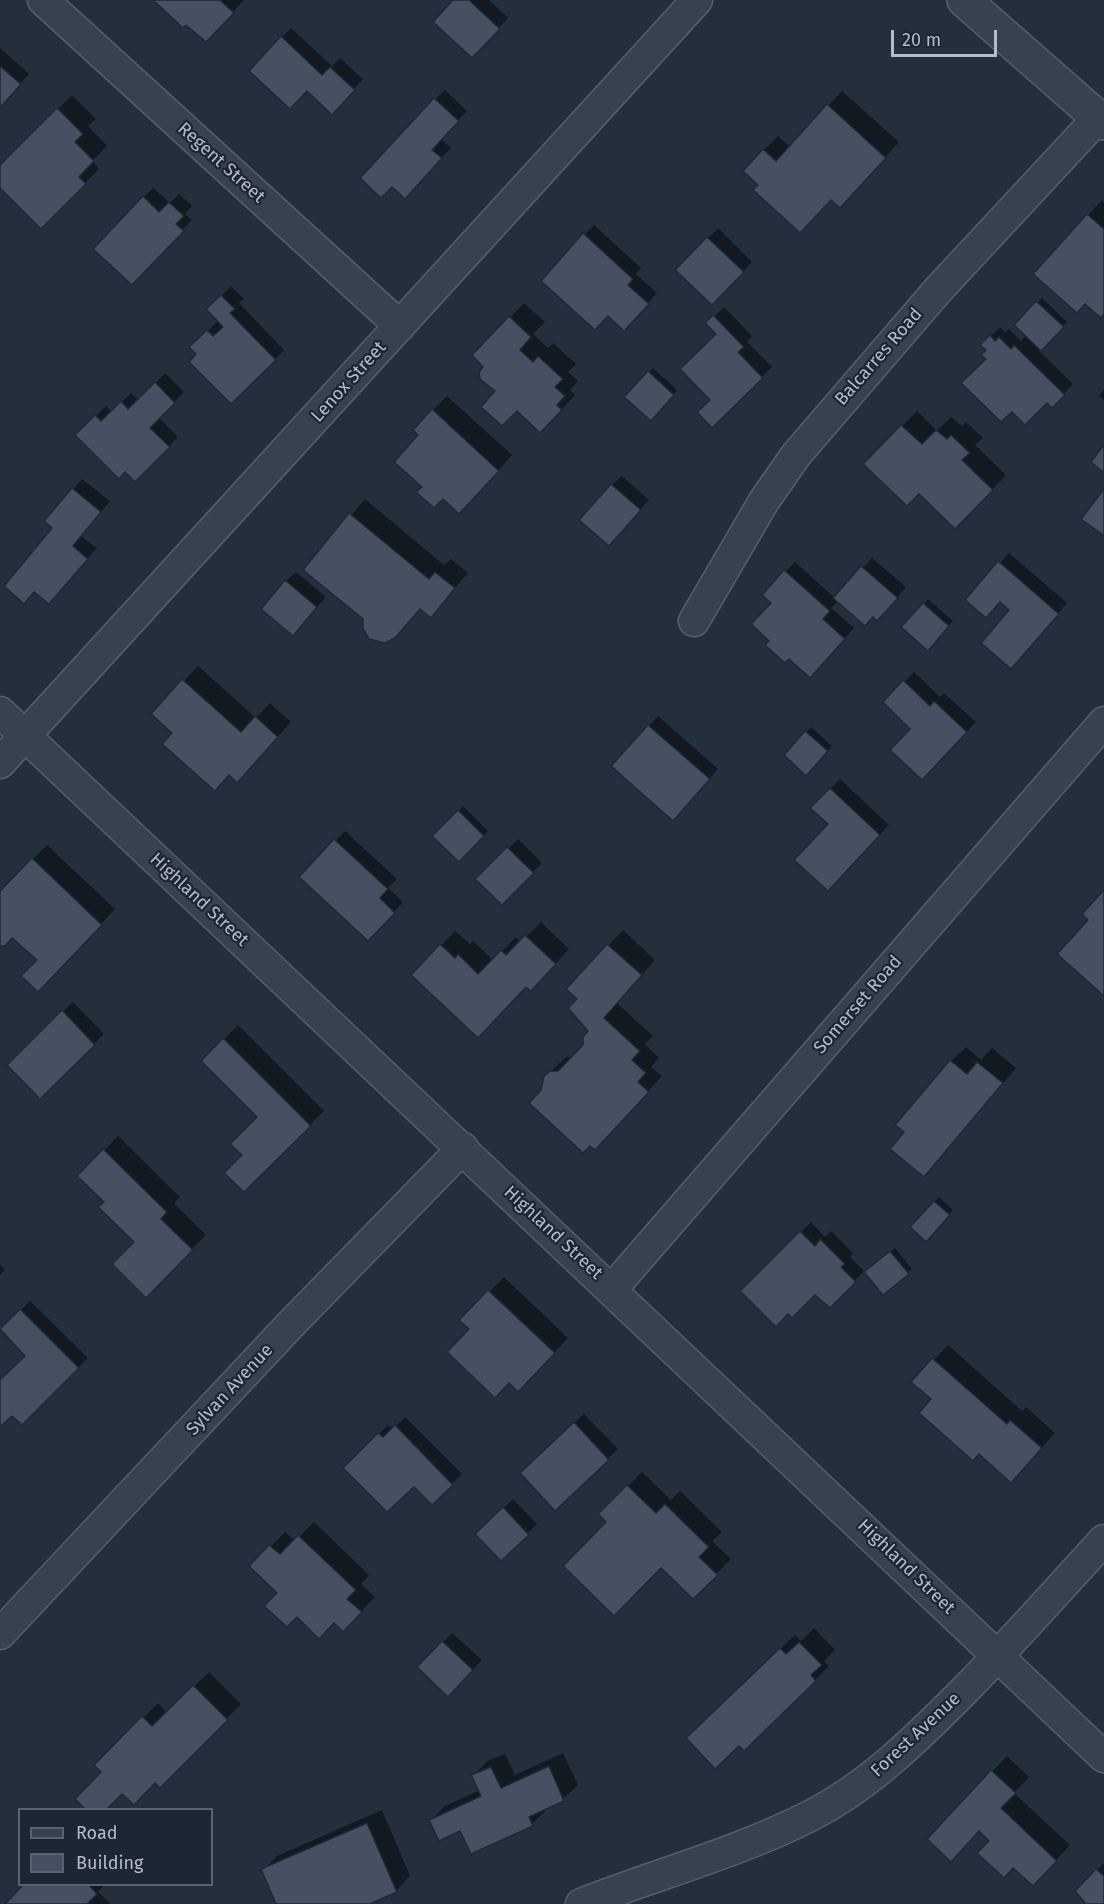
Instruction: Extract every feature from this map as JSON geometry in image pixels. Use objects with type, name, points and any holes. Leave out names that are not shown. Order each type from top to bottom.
[{"type":"street","name":"Regent Street","points":[[43,0],[400,326]]},
{"type":"street","name":"Lenox Street","points":[[0,763],[697,0]]},
{"type":"street","points":[[964,0],[1101,120]]},
{"type":"street","name":"Balcarres Road","points":[[694,621],[764,501],[796,455],[938,290],[1101,120]]},
{"type":"street","name":"Highland Street","points":[[0,712],[1104,1756]]},
{"type":"street","name":"Somerset Road","points":[[612,1289],[1104,722]]},
{"type":"street","name":"Sylvan Avenue","points":[[0,1634],[292,1323],[463,1148]]},
{"type":"street","name":"Forest Avenue","points":[[581,1904],[733,1849],[811,1815],[870,1778],[916,1739],[998,1656],[1104,1540]]},
{"type":"building","points":[[153,0],[220,0],[234,13],[206,42],[186,25],[183,28]]},
{"type":"building","points":[[453,0],[469,0],[500,29],[472,58],[433,22]]},
{"type":"building","points":[[281,36],[322,75],[330,67],[355,90],[332,115],[307,91],[290,109],[249,71]]},
{"type":"building","points":[[0,66],[21,84],[0,108]]},
{"type":"building","points":[[434,98],[459,121],[432,150],[442,158],[405,199],[392,187],[381,198],[360,178]]},
{"type":"building","points":[[827,104],[886,158],[840,208],[831,200],[800,233],[753,190],[758,185],[743,171],[763,149],[776,161]]},
{"type":"building","points":[[57,108],[83,134],[75,142],[94,161],[79,177],[86,184],[41,229],[0,188],[0,165]]},
{"type":"building","points":[[143,196],[159,212],[169,202],[184,216],[176,224],[184,231],[132,285],[93,249]]},
{"type":"building","points":[[1087,214],[1104,229],[1104,314],[1101,318],[1085,304],[1077,313],[1033,274]]},
{"type":"building","points":[[583,233],[633,279],[628,285],[649,304],[624,331],[608,316],[595,330],[541,281]]},
{"type":"building","points":[[707,237],[744,272],[712,305],[675,270]]},
{"type":"building","points":[[221,295],[235,309],[230,313],[276,360],[231,404],[189,362],[196,354],[189,347],[207,330],[213,336],[223,327],[206,309]]},
{"type":"building","points":[[1036,301],[1064,327],[1041,351],[1014,325]]},
{"type":"building","points":[[713,315],[744,347],[738,352],[763,378],[712,428],[697,412],[710,400],[680,369],[716,334],[705,323]]},
{"type":"building","points":[[509,316],[531,337],[520,350],[533,362],[538,356],[563,379],[555,387],[565,396],[557,405],[562,410],[540,433],[517,411],[502,426],[481,407],[495,391],[480,379],[479,372],[483,367],[472,355]]},
{"type":"building","points":[[990,335],[995,341],[999,337],[1011,349],[1014,345],[1065,395],[1052,408],[1047,403],[1025,425],[1012,412],[1001,422],[961,383],[986,359],[981,355],[986,350],[980,345]]},
{"type":"building","points":[[648,371],[674,395],[651,421],[624,397]]},
{"type":"building","points":[[155,382],[175,403],[150,428],[170,447],[135,482],[125,472],[119,479],[75,435],[95,415],[101,421],[121,401],[128,409]]},
{"type":"building","points":[[432,409],[499,471],[459,514],[443,499],[434,508],[416,492],[422,487],[394,462],[418,435],[413,430]]},
{"type":"building","points":[[901,425],[922,444],[936,430],[947,439],[951,435],[970,453],[962,460],[993,490],[955,529],[919,494],[907,506],[863,464]]},
{"type":"building","points":[[1104,445],[1104,473],[1091,462]]},
{"type":"building","points":[[611,484],[641,510],[609,546],[579,520]]},
{"type":"building","points":[[72,488],[101,512],[73,546],[88,559],[49,604],[34,592],[24,604],[4,586],[52,528],[44,521]]},
{"type":"building","points":[[1104,489],[1104,536],[1081,519]]},
{"type":"building","points":[[349,513],[429,579],[435,572],[455,588],[431,618],[420,609],[395,638],[385,643],[369,639],[363,629],[363,619],[303,570]]},
{"type":"building","points":[[998,561],[1059,614],[1011,669],[981,643],[1009,610],[1000,602],[986,618],[965,600]]},
{"type":"building","points":[[861,566],[898,598],[877,621],[873,617],[865,626],[833,598]]},
{"type":"building","points":[[784,570],[830,611],[823,619],[845,639],[810,678],[789,659],[785,663],[765,645],[769,641],[751,624],[771,603],[762,595]]},
{"type":"building","points":[[285,580],[317,607],[293,636],[261,609]]},
{"type":"building","points":[[923,603],[949,626],[928,651],[901,627]]},
{"type":"building","points":[[182,679],[241,732],[255,716],[278,737],[237,783],[229,775],[215,791],[162,744],[172,733],[151,714]]},
{"type":"building","points":[[903,680],[930,706],[934,701],[967,732],[922,780],[890,750],[910,729],[883,702]]},
{"type":"building","points":[[648,725],[710,779],[673,821],[611,766]]},
{"type":"building","points":[[805,731],[828,751],[806,776],[784,755]]},
{"type":"building","points":[[830,788],[880,835],[828,891],[794,860],[828,824],[810,808]]},
{"type":"building","points":[[458,810],[484,836],[459,862],[432,836]]},
{"type":"building","points":[[334,839],[388,889],[380,898],[395,913],[368,941],[299,877]]},
{"type":"building","points":[[507,847],[534,873],[502,905],[475,879]]},
{"type":"building","points":[[32,858],[102,925],[38,992],[21,976],[37,960],[12,938],[5,946],[0,946],[0,891]]},
{"type":"building","points":[[1104,890],[1104,996],[1057,954],[1088,920],[1082,914]]},
{"type":"building","points":[[525,935],[556,964],[531,991],[526,987],[478,1038],[411,975],[440,944],[455,958],[458,954],[478,974],[501,950],[506,955]]},
{"type":"building","points":[[607,944],[642,975],[604,1018],[640,1051],[632,1060],[646,1073],[638,1082],[649,1092],[595,1150],[590,1146],[583,1153],[529,1103],[541,1090],[544,1076],[550,1071],[558,1071],[583,1045],[583,1037],[588,1031],[568,1008],[577,999],[566,989]]},
{"type":"building","points":[[62,1010],[95,1045],[40,1099],[7,1065]]},
{"type":"building","points":[[223,1038],[311,1126],[244,1192],[224,1173],[242,1155],[230,1144],[257,1117],[201,1061]]},
{"type":"building","points":[[950,1060],[967,1074],[977,1062],[1003,1083],[924,1177],[890,1149],[904,1132],[895,1125]]},
{"type":"building","points":[[103,1149],[167,1212],[161,1219],[193,1250],[146,1298],[112,1264],[134,1242],[98,1207],[104,1202],[77,1176]]},
{"type":"building","points":[[934,1201],[950,1215],[926,1242],[910,1227]]},
{"type":"building","points":[[800,1231],[815,1246],[820,1239],[845,1264],[841,1267],[856,1282],[830,1308],[815,1295],[792,1318],[788,1314],[776,1327],[740,1291]]},
{"type":"building","points":[[890,1251],[909,1274],[883,1295],[864,1272]]},
{"type":"building","points":[[488,1290],[555,1353],[518,1392],[509,1383],[495,1398],[447,1352],[469,1329],[459,1320]]},
{"type":"building","points":[[20,1309],[79,1368],[22,1425],[12,1416],[0,1427],[0,1380],[25,1356],[0,1329]]},
{"type":"building","points":[[932,1358],[1007,1424],[1010,1420],[1042,1448],[1011,1483],[979,1454],[973,1461],[919,1413],[931,1399],[911,1382]]},
{"type":"building","points":[[574,1422],[609,1460],[555,1511],[520,1473]]},
{"type":"building","points":[[395,1425],[453,1485],[432,1505],[414,1487],[387,1512],[343,1468],[378,1433],[383,1437]]},
{"type":"building","points":[[627,1485],[656,1513],[665,1504],[709,1547],[699,1557],[718,1575],[693,1599],[661,1568],[614,1616],[563,1566],[606,1522],[598,1514]]},
{"type":"building","points":[[503,1507],[529,1535],[501,1561],[475,1534]]},
{"type":"building","points":[[298,1535],[356,1590],[347,1599],[362,1612],[343,1632],[334,1623],[319,1639],[297,1617],[287,1627],[264,1606],[277,1593],[249,1566],[269,1545],[280,1554]]},
{"type":"building","points":[[442,1641],[473,1670],[448,1697],[417,1667]]},
{"type":"building","points":[[799,1642],[822,1665],[811,1675],[816,1681],[744,1751],[739,1746],[715,1769],[686,1738],[780,1648],[786,1654]]},
{"type":"building","points":[[193,1685],[228,1720],[160,1788],[155,1783],[134,1805],[122,1794],[108,1808],[84,1808],[75,1799],[101,1772],[94,1765],[142,1716],[152,1726]]},
{"type":"building","points":[[549,1766],[564,1801],[529,1817],[533,1826],[471,1854],[460,1831],[439,1841],[429,1820],[481,1796],[471,1775],[491,1767],[501,1788]]},
{"type":"building","points":[[991,1770],[1016,1793],[1001,1808],[1057,1861],[1033,1886],[1013,1868],[1004,1878],[977,1853],[989,1841],[979,1831],[951,1862],[927,1839]]},
{"type":"building","points":[[367,1823],[397,1892],[370,1904],[276,1904],[261,1869]]},
{"type":"building","points":[[1096,1869],[1104,1876],[1104,1904],[1086,1904],[1075,1891]]},
{"type":"building","points":[[22,1886],[90,1886],[97,1894],[87,1904],[5,1904]]}]
